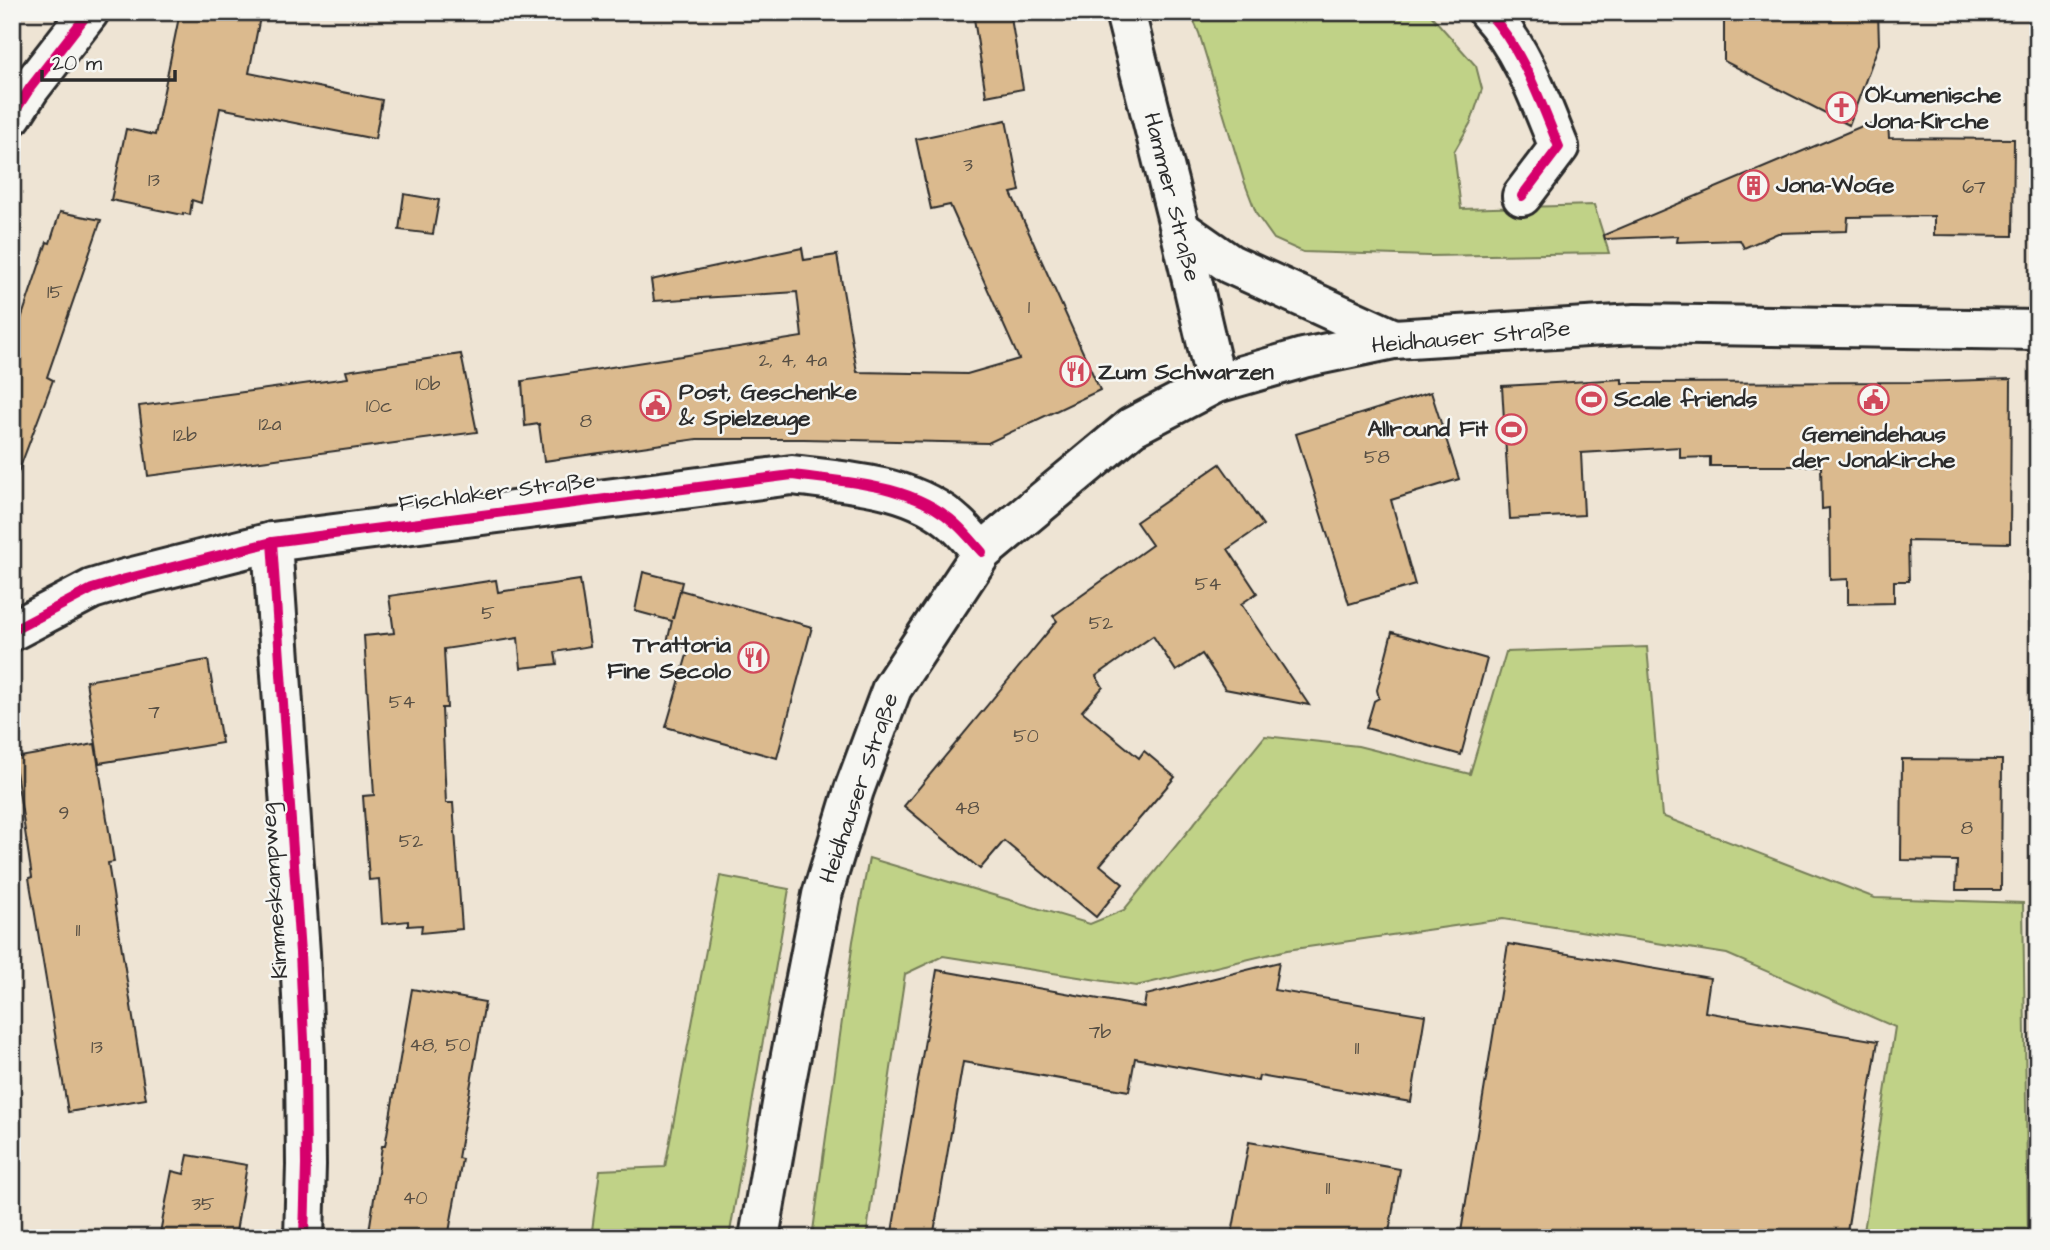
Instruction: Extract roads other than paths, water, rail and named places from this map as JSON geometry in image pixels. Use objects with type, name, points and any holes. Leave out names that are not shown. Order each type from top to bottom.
[{"type":"main road","points":[[12,116],[30,88],[89,12]]},
{"type":"main road","name":"Hammer Straße","points":[[1125,12],[1216,383]]},
{"type":"main road","points":[[1488,12],[1515,49],[1531,78],[1559,147],[1522,196]]},
{"type":"main road","points":[[1180,229],[1230,264],[1394,339]]},
{"type":"main road","name":"Heidhauser Straße","points":[[759,1238],[822,895],[854,790],[891,688],[982,552],[1132,427],[1216,383],[1303,358],[1394,339],[1635,324],[2038,330]]},
{"type":"main road","name":"Fischlaker Straße","points":[[12,631],[92,589],[272,542],[792,475],[874,486],[922,501],[955,522],[982,552]]},
{"type":"main road","name":"Kimmeskampweg","points":[[272,542],[305,1061],[304,1238]]},
{"type":"place","name":"Ökumenische Jona-Kirche","points":[[1842,108]]},
{"type":"place","name":"Jona-WoGe","points":[[1753,185]]},
{"type":"place","name":"Zum Schwarzen","points":[[1075,372]]},
{"type":"place","name":"Scale friends","points":[[1591,399]]},
{"type":"place","name":"Gemeindehaus der Jonakirche","points":[[1874,400]]},
{"type":"place","name":"Post, Geschenke & Spielzeuge","points":[[656,405]]},
{"type":"place","name":"Allround Fit","points":[[1511,429]]},
{"type":"place","name":"Trattoria Fine Secolo","points":[[754,658]]}]
